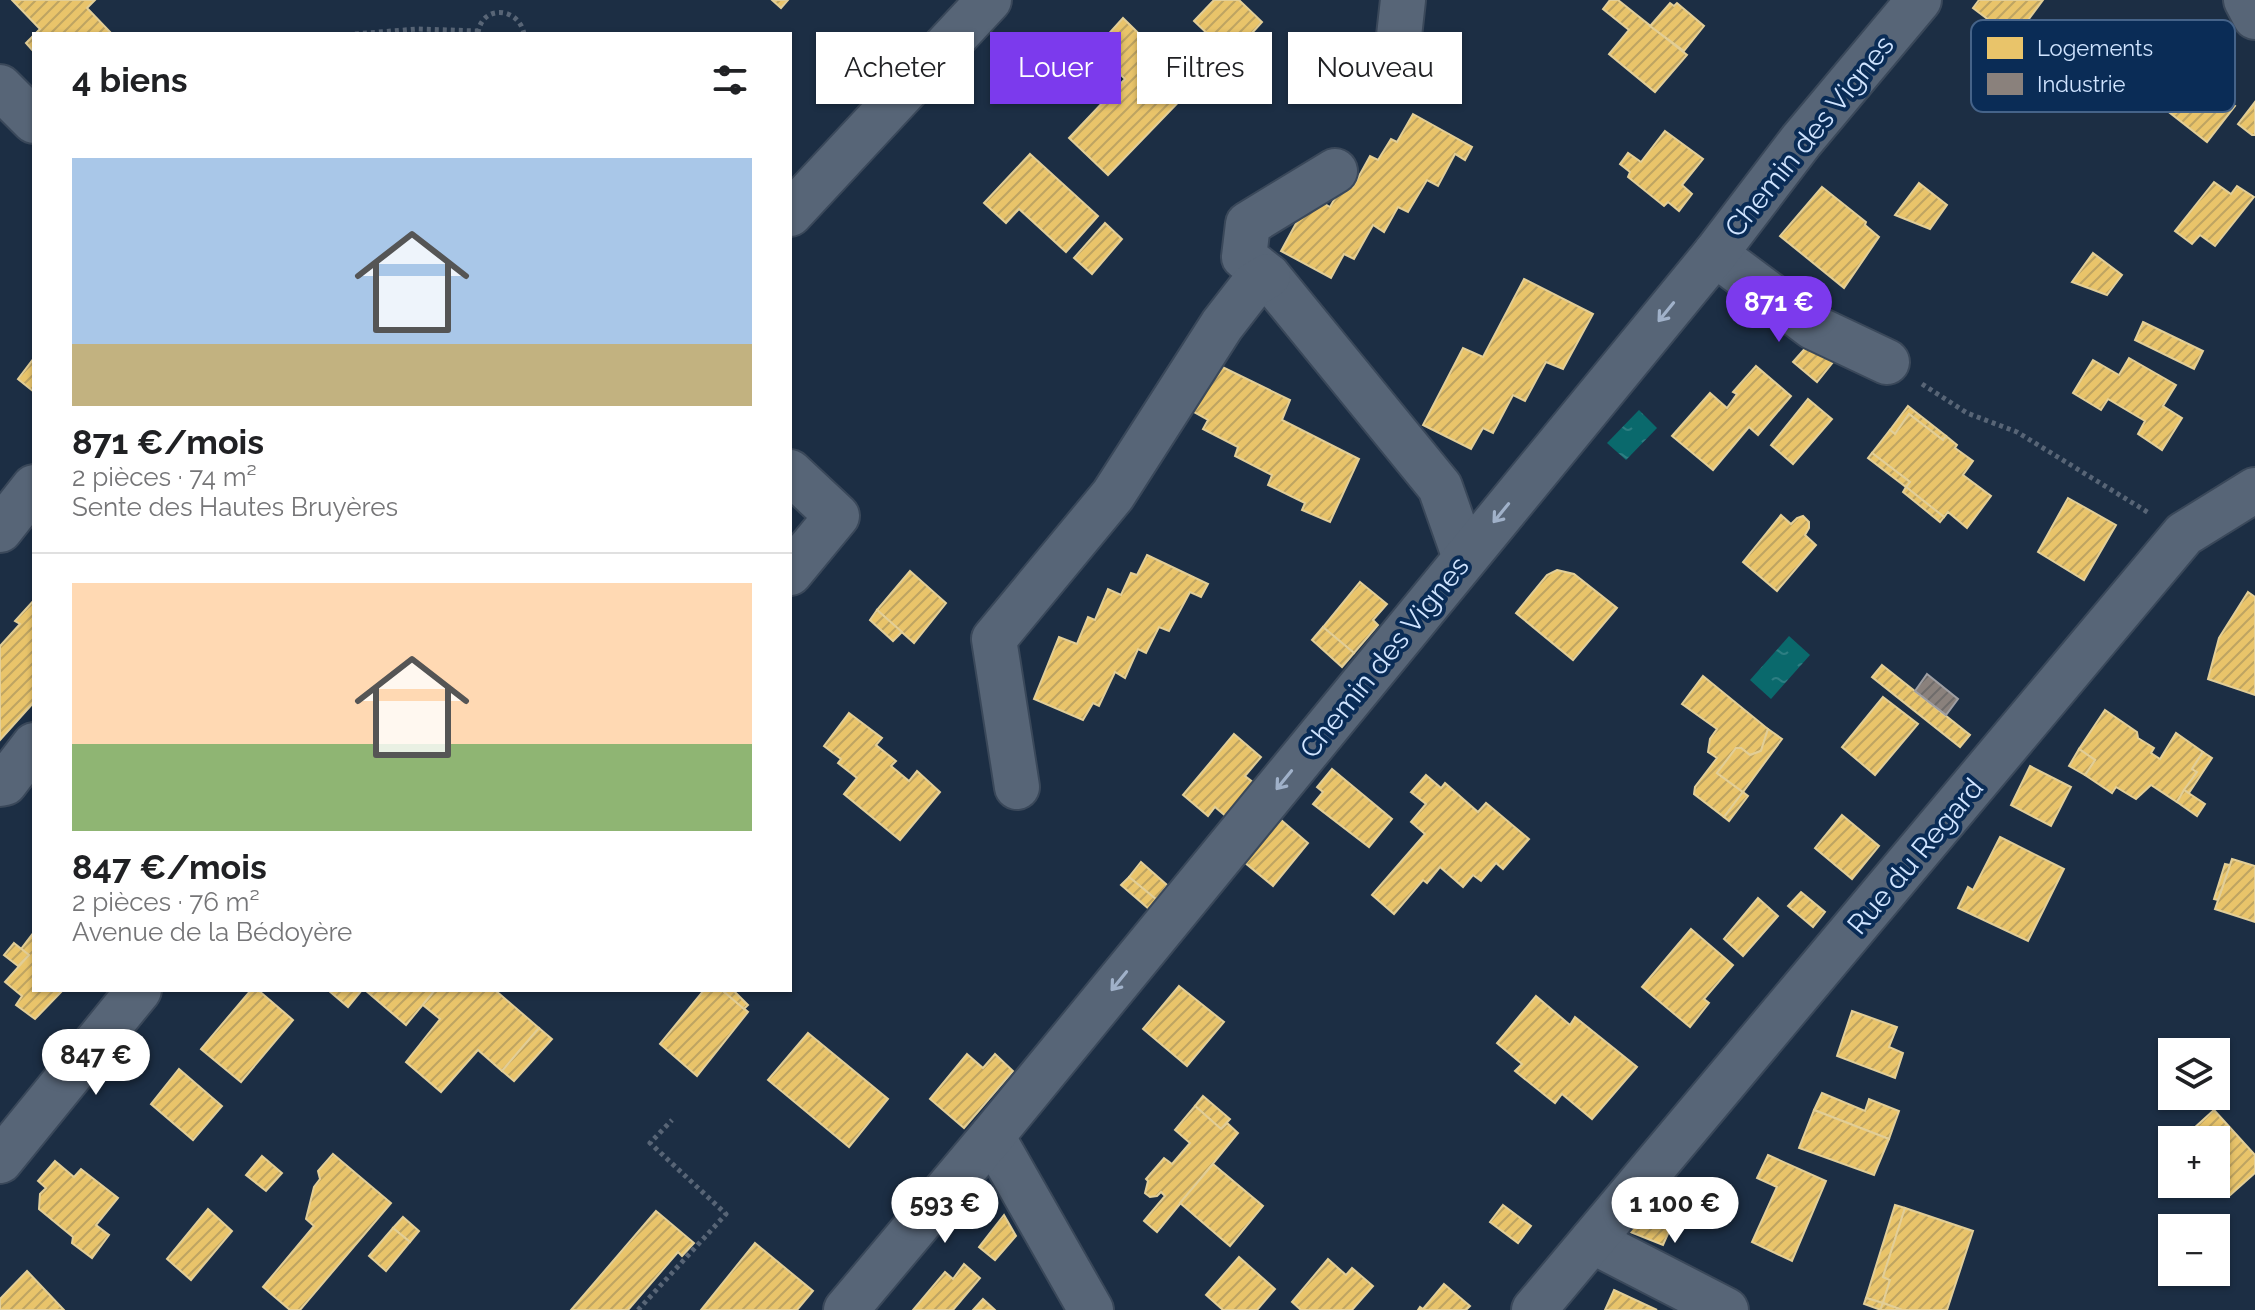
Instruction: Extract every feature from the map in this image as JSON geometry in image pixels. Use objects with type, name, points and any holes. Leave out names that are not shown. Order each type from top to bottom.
[{"type":"street","points":[[792,212],[989,0]]},
{"type":"street","points":[[1399,32],[1403,0]]},
{"type":"street","name":"Chemin des Vignes","points":[[846,1310],[1715,254],[1801,141],[1919,0]]},
{"type":"street","points":[[2246,0],[2255,17]]},
{"type":"street","points":[[0,87],[32,119]]},
{"type":"street","points":[[1335,171],[1248,224],[1244,257],[1268,276],[1440,487],[1465,558]]},
{"type":"street","points":[[1715,254],[1813,327],[1887,362]]},
{"type":"street","points":[[1017,787],[994,639],[1113,495],[1222,325],[1253,285],[1268,276]]},
{"type":"street","points":[[792,474],[837,516],[792,571]]},
{"type":"street","points":[[0,530],[32,490]]},
{"type":"street","name":"Rue du Regard","points":[[1534,1310],[2184,534],[2255,490]]},
{"type":"street","points":[[0,784],[5,783],[32,748]]},
{"type":"street","points":[[0,1161],[137,992]]},
{"type":"street","points":[[992,1136],[1091,1310]]},
{"type":"street","points":[[1592,1241],[1726,1310]]},
{"type":"path","points":[[380,32],[417,29],[478,32],[488,15],[503,11],[517,18],[523,32]]},
{"type":"path","points":[[1887,362],[1967,413],[2017,432],[2184,534]]},
{"type":"path","points":[[638,1310],[726,1214],[650,1143],[672,1120]]},
{"type":"water","points":[[1639,410],[1657,428],[1626,460],[1607,443]]},
{"type":"water","points":[[1789,636],[1810,655],[1771,699],[1750,680]]},
{"type":"building: Logements","points":[[12,0],[95,0],[87,8],[110,32],[37,32],[40,29]]},
{"type":"building: Logements","points":[[772,0],[788,0],[781,8]]},
{"type":"building: Logements","points":[[1214,0],[1239,0],[1262,22],[1253,32],[1206,32],[1194,21]]},
{"type":"building: Logements","points":[[1610,0],[1618,0],[1687,55],[1655,92],[1609,54],[1629,30],[1603,9]]},
{"type":"building: Logements","points":[[1979,0],[2043,0],[2028,20],[1989,20],[1973,8]]},
{"type":"building: Logements","points":[[1670,3],[1674,6],[1677,3],[1704,26],[1684,51],[1650,26]]},
{"type":"building: Logements","points":[[1123,18],[1137,32],[1137,104],[1177,104],[1108,175],[1069,138],[1101,104],[1121,104],[1121,83],[1125,79],[1121,75],[1121,32],[1110,32]]},
{"type":"building: Logements","points":[[2255,102],[2255,135],[2252,135],[2238,124]]},
{"type":"building: Logements","points":[[2169,112],[2230,112],[2207,142]]},
{"type":"building: Logements","points":[[1413,114],[1472,147],[1465,160],[1455,154],[1438,186],[1427,180],[1408,212],[1398,207],[1384,232],[1373,225],[1354,259],[1344,254],[1331,278],[1281,251],[1311,196],[1330,207],[1344,182],[1353,187],[1370,156],[1378,160],[1391,139],[1397,142]]},
{"type":"building: Logements","points":[[1665,131],[1703,159],[1682,185],[1692,194],[1679,211],[1668,202],[1664,206],[1628,177],[1630,172],[1620,164],[1628,153],[1641,162]]},
{"type":"building: Logements","points":[[1030,154],[1098,216],[1066,252],[1019,209],[1006,223],[984,203]]},
{"type":"building: Logements","points":[[2214,182],[2231,194],[2237,186],[2254,197],[2215,246],[2200,235],[2192,244],[2175,231]]},
{"type":"building: Logements","points":[[1919,183],[1947,205],[1930,229],[1895,215]]},
{"type":"building: Logements","points":[[1822,187],[1866,222],[1865,225],[1879,237],[1844,288],[1780,236]]},
{"type":"building: Logements","points":[[1105,223],[1122,239],[1092,274],[1074,258]]},
{"type":"building: Logements","points":[[2093,253],[2122,275],[2107,295],[2072,282]]},
{"type":"building: Logements","points":[[1524,279],[1593,314],[1563,369],[1546,362],[1525,401],[1513,395],[1493,433],[1483,428],[1471,449],[1423,425],[1463,348],[1483,357]]},
{"type":"building: Logements","points":[[2143,322],[2203,351],[2194,369],[2135,340]]},
{"type":"building: Logements","points":[[1809,344],[1837,357],[1817,382],[1793,362]]},
{"type":"building: Logements","points":[[2129,358],[2176,385],[2163,406],[2182,418],[2162,450],[2138,434],[2145,421],[2108,399],[2101,410],[2073,393],[2093,360],[2119,375]]},
{"type":"building: Logements","points":[[32,361],[32,390],[18,379]]},
{"type":"building: Logements","points":[[1210,361],[1290,400],[1282,420],[1359,459],[1330,522],[1302,510],[1305,503],[1268,485],[1272,475],[1235,456],[1238,447],[1203,429],[1208,420],[1187,408]]},
{"type":"building: Logements","points":[[1756,366],[1791,396],[1758,435],[1749,427],[1713,470],[1672,436],[1710,393],[1727,408],[1737,394],[1733,392]]},
{"type":"building: Logements","points":[[1808,399],[1832,419],[1793,464],[1771,445]]},
{"type":"building: Logements","points":[[1908,406],[1946,436],[1943,440],[1909,414],[1895,434],[1890,430]]},
{"type":"building: Logements","points":[[1909,414],[1943,440],[1946,436],[1957,445],[1955,448],[1973,461],[1963,475],[1991,496],[1967,528],[1948,512],[1944,517],[1906,487],[1910,482],[1872,453],[1890,430],[1895,434]]},
{"type":"building: Logements","points":[[1872,453],[1910,482],[1906,487],[1868,458]]},
{"type":"building: Logements","points":[[1906,487],[1944,517],[1940,522],[1903,492]]},
{"type":"building: Logements","points":[[2068,498],[2116,525],[2084,580],[2038,552]]},
{"type":"building: Logements","points":[[1781,515],[1791,524],[1803,516],[1809,522],[1805,535],[1816,545],[1777,591],[1743,562]]},
{"type":"building: Logements","points":[[1147,555],[1208,584],[1201,597],[1190,592],[1169,631],[1159,627],[1146,653],[1138,649],[1125,678],[1115,672],[1099,706],[1093,703],[1083,720],[1034,699],[1059,637],[1077,644],[1088,617],[1095,620],[1108,589],[1121,595],[1131,573],[1137,575]]},
{"type":"building: Logements","points":[[1557,570],[1574,574],[1617,608],[1573,660],[1516,613],[1547,575]]},
{"type":"building: Logements","points":[[910,571],[946,603],[914,643],[877,610]]},
{"type":"building: Logements","points":[[1360,582],[1387,604],[1373,620],[1378,625],[1354,653],[1323,627]]},
{"type":"building: Logements","points":[[2248,592],[2255,597],[2255,695],[2208,679],[2219,638]]},
{"type":"building: Logements","points":[[32,602],[32,704],[0,740],[0,646],[20,624],[15,621]]},
{"type":"building: Logements","points":[[877,610],[902,632],[893,641],[870,620]]},
{"type":"building: Logements","points":[[1323,627],[1354,653],[1342,667],[1312,640]]},
{"type":"building: Logements","points":[[1882,665],[1970,735],[1960,747],[1872,677]]},
{"type":"building: Logements","points":[[1703,676],[1768,729],[1761,751],[1750,755],[1736,748],[1717,773],[1743,792],[1724,817],[1694,794],[1695,787],[1717,758],[1708,752],[1710,739],[1717,729],[1682,704]]},
{"type":"building: Logements","points":[[1883,697],[1918,724],[1875,775],[1842,747]]},
{"type":"building: Logements","points":[[2105,710],[2137,732],[2138,738],[2154,748],[2151,753],[2160,759],[2176,733],[2203,752],[2192,769],[2197,772],[2177,802],[2151,785],[2136,799],[2116,787],[2112,793],[2085,775],[2095,760],[2079,749]]},
{"type":"building: Logements","points":[[849,713],[882,738],[876,745],[896,761],[891,766],[909,781],[917,771],[940,792],[900,840],[844,794],[857,778],[838,763],[841,759],[824,746]]},
{"type":"building: Logements","points":[[1768,729],[1782,739],[1743,792],[1717,773],[1736,748],[1750,755],[1761,751]]},
{"type":"building: Logements","points":[[1234,734],[1261,757],[1245,776],[1262,789],[1235,824],[1215,807],[1208,816],[1183,795]]},
{"type":"building: Logements","points":[[2079,749],[2095,760],[2085,775],[2069,766]]},
{"type":"building: Logements","points":[[2203,752],[2212,758],[2189,793],[2184,790],[2197,772],[2192,769]]},
{"type":"building: Logements","points":[[2030,766],[2071,787],[2051,826],[2011,805]]},
{"type":"building: Logements","points":[[1332,769],[1392,819],[1369,847],[1313,804],[1323,792],[1317,787]]},
{"type":"building: Logements","points":[[1426,775],[1441,788],[1445,783],[1478,812],[1486,803],[1529,839],[1503,869],[1496,863],[1481,881],[1473,875],[1463,887],[1440,867],[1427,883],[1423,880],[1394,914],[1372,895],[1425,834],[1411,822],[1426,804],[1411,792]]},
{"type":"building: Logements","points":[[2184,790],[2205,804],[2197,816],[2177,802]]},
{"type":"building: Logements","points":[[1743,792],[1748,796],[1729,821],[1724,817]]},
{"type":"building: Logements","points":[[1273,813],[1308,843],[1273,886],[1238,857]]},
{"type":"building: Logements","points":[[1842,815],[1879,846],[1852,879],[1815,848]]},
{"type":"building: Logements","points":[[2000,837],[2064,869],[2028,941],[1958,908],[1968,887],[1973,890]]},
{"type":"building: Logements","points":[[2232,859],[2255,866],[2255,922],[2215,909]]},
{"type":"building: Logements","points":[[1141,862],[1167,885],[1157,900],[1129,877]]},
{"type":"building: Logements","points":[[2225,864],[2230,865],[2218,900],[2214,899]]},
{"type":"building: Logements","points":[[1129,877],[1157,900],[1149,909],[1121,885]]},
{"type":"building: Logements","points":[[1801,892],[1825,912],[1813,927],[1788,906]]},
{"type":"building: Logements","points":[[1758,898],[1778,916],[1743,956],[1724,939]]},
{"type":"building: Logements","points":[[1691,929],[1733,965],[1704,999],[1709,1003],[1690,1027],[1642,987]]},
{"type":"building: Logements","points":[[32,935],[32,992],[61,992],[35,1019],[16,1005],[22,996],[5,982],[29,955],[21,949]]},
{"type":"building: Logements","points":[[14,943],[29,955],[18,966],[4,955]]},
{"type":"building: Logements","points":[[1179,986],[1224,1022],[1187,1066],[1143,1029]]},
{"type":"building: Logements","points":[[249,992],[260,992],[293,1020],[241,1082],[201,1049]]},
{"type":"building: Logements","points":[[330,992],[360,992],[348,1007]]},
{"type":"building: Logements","points":[[367,992],[433,992],[406,1025]]},
{"type":"building: Logements","points":[[433,992],[497,992],[539,1028],[502,1071],[478,1050],[441,1092],[406,1062],[440,1019],[423,1005]]},
{"type":"building: Logements","points":[[702,992],[724,992],[748,1012],[697,1076],[660,1044]]},
{"type":"building: Logements","points":[[724,992],[735,992],[748,1005],[744,1009]]},
{"type":"building: Logements","points":[[1536,996],[1570,1025],[1575,1017],[1637,1067],[1592,1119],[1562,1094],[1555,1103],[1551,1100],[1515,1071],[1522,1064],[1497,1043]]},
{"type":"building: Logements","points":[[1852,1011],[1897,1027],[1889,1047],[1903,1053],[1895,1078],[1837,1056]]},
{"type":"building: Logements","points":[[539,1028],[552,1039],[514,1081],[502,1071]]},
{"type":"building: Logements","points":[[808,1033],[888,1099],[849,1147],[768,1080]]},
{"type":"building: Logements","points":[[967,1054],[983,1068],[995,1054],[1013,1071],[964,1128],[930,1099]]},
{"type":"building: Logements","points":[[179,1069],[222,1106],[193,1140],[151,1104]]},
{"type":"building: Logements","points":[[1822,1093],[1865,1111],[1869,1099],[1899,1111],[1889,1139],[1814,1110]]},
{"type":"building: Logements","points":[[1203,1096],[1230,1119],[1221,1129],[1195,1106]]},
{"type":"building: Logements","points":[[1195,1106],[1221,1129],[1227,1123],[1238,1133],[1157,1232],[1144,1221],[1165,1196],[1161,1192],[1150,1197],[1145,1193],[1146,1179],[1164,1158],[1172,1164],[1190,1143],[1175,1130]]},
{"type":"building: Logements","points":[[1814,1110],[1889,1139],[1874,1175],[1799,1148]]},
{"type":"building: Logements","points":[[2214,1110],[2229,1126],[2196,1126]]},
{"type":"building: Logements","points":[[2230,1128],[2255,1155],[2255,1173],[2230,1195]]},
{"type":"building: Logements","points":[[333,1154],[391,1203],[300,1310],[290,1310],[263,1287],[314,1226],[306,1219],[314,1187],[320,1179],[318,1171]]},
{"type":"building: Logements","points":[[1768,1155],[1826,1181],[1792,1261],[1752,1242],[1777,1187],[1757,1178]]},
{"type":"building: Logements","points":[[262,1156],[282,1173],[266,1191],[246,1175]]},
{"type":"building: Logements","points":[[55,1161],[74,1177],[81,1169],[118,1198],[96,1225],[109,1235],[92,1258],[72,1243],[73,1237],[39,1209],[40,1194],[46,1188],[38,1181]]},
{"type":"building: Logements","points":[[1213,1164],[1263,1206],[1230,1246],[1180,1203]]},
{"type":"building: Logements","points":[[1503,1205],[1531,1226],[1518,1243],[1490,1222]]},
{"type":"building: Logements","points":[[1895,1205],[1905,1208],[1883,1277],[1890,1280],[1883,1303],[1866,1298]]},
{"type":"building: Logements","points":[[1905,1208],[1973,1231],[1947,1310],[1902,1310],[1883,1303],[1890,1280],[1883,1277]]},
{"type":"building: Logements","points":[[208,1209],[232,1231],[191,1280],[167,1259]]},
{"type":"building: Logements","points":[[656,1211],[694,1243],[682,1256],[678,1252],[628,1310],[571,1310]]},
{"type":"building: Logements","points":[[1642,1213],[1671,1227],[1663,1245],[1628,1231]]},
{"type":"building: Logements","points":[[1004,1215],[1016,1236],[995,1260],[979,1247]]},
{"type":"building: Logements","points":[[403,1217],[419,1231],[410,1242],[393,1228]]},
{"type":"building: Logements","points":[[393,1228],[410,1242],[386,1271],[369,1256]]},
{"type":"building: Logements","points":[[755,1243],[813,1291],[797,1310],[701,1310]]},
{"type":"building: Logements","points":[[1239,1257],[1275,1289],[1257,1310],[1223,1310],[1206,1295]]},
{"type":"building: Logements","points":[[1328,1259],[1346,1275],[1352,1268],[1373,1286],[1352,1310],[1301,1310],[1292,1302]]},
{"type":"building: Logements","points":[[964,1264],[980,1278],[953,1310],[913,1310],[945,1272],[953,1279]]},
{"type":"building: Logements","points":[[27,1271],[64,1310],[0,1310],[0,1299]]},
{"type":"building: Logements","points":[[1444,1284],[1470,1306],[1466,1310],[1418,1310],[1420,1307],[1423,1309]]},
{"type":"building: Logements","points":[[1614,1290],[1657,1310],[1605,1310]]},
{"type":"building: Logements","points":[[1866,1298],[1883,1303],[1881,1310],[1864,1304]]},
{"type":"building: Logements","points":[[983,1299],[995,1310],[973,1310]]},
{"type":"building: Logements","points":[[1883,1303],[1902,1310],[1880,1310]]},
{"type":"building: Industrie","points":[[1927,674],[1958,699],[1946,715],[1915,691]]}]
